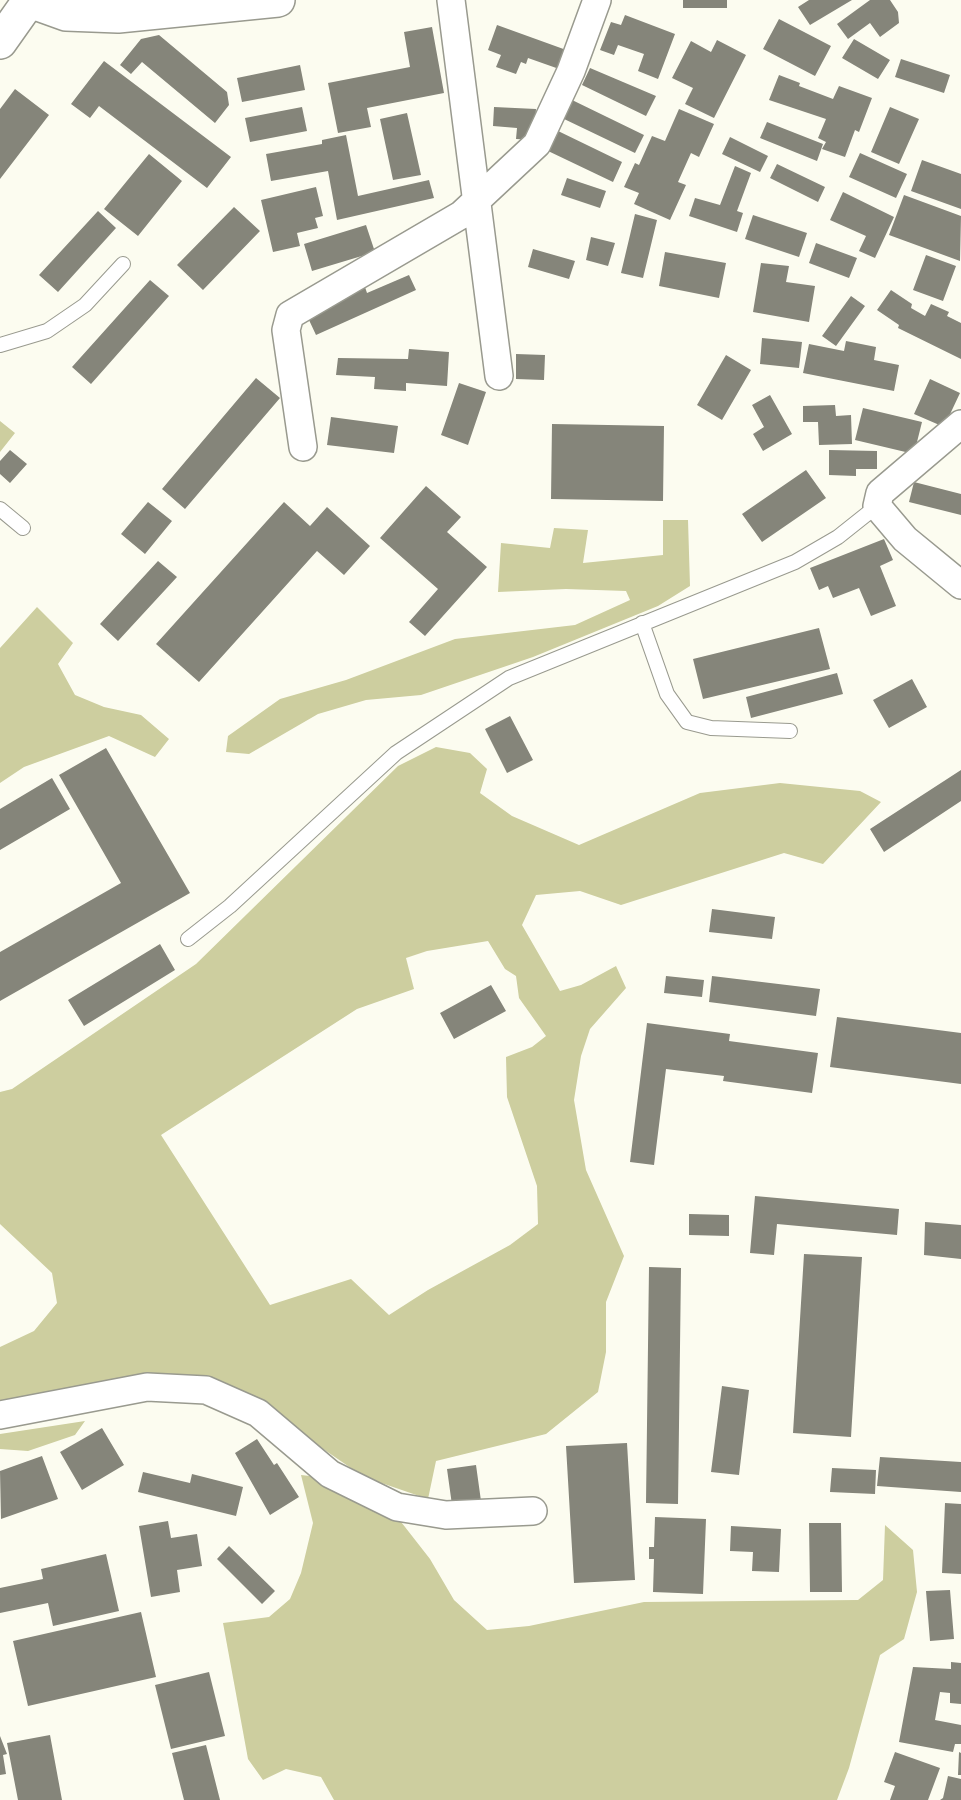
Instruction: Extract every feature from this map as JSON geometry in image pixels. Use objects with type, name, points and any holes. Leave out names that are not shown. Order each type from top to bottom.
[{"type":"street","points":[[0,42],[29,0],[66,14],[118,16],[278,0]]},
{"type":"street","points":[[451,0],[499,376]]},
{"type":"street","points":[[303,447],[286,330],[290,315],[461,215],[537,144],[570,71],[597,0]]},
{"type":"street","points":[[961,424],[880,493],[877,506],[905,539],[961,585]]},
{"type":"street","points":[[0,1415],[147,1387],[206,1390],[258,1413],[330,1474],[397,1506],[446,1515],[533,1511]]},
{"type":"lane","points":[[0,345],[47,331],[85,306],[123,264]]},
{"type":"lane","points":[[188,939],[230,906],[396,753],[509,678],[795,562],[838,537],[877,506]]},
{"type":"lane","points":[[0,510],[23,528]]},
{"type":"lane","points":[[642,623],[667,694],[687,722],[711,728],[790,731]]},
{"type":"green space","points":[[0,421],[15,433],[0,452]]},
{"type":"green space","points":[[663,520],[688,520],[690,586],[658,606],[533,657],[421,695],[366,700],[318,714],[249,754],[226,752],[228,736],[280,699],[346,680],[455,639],[575,625],[630,600],[626,591],[566,589],[498,592],[501,543],[550,548],[554,528],[588,530],[583,563],[663,555]]},
{"type":"green space","points":[[37,607],[73,643],[58,664],[75,695],[104,707],[141,715],[169,739],[155,757],[109,736],[24,767],[0,783],[0,648]]},
{"type":"green space","points":[[436,747],[470,753],[487,769],[480,793],[512,816],[579,845],[700,793],[780,783],[860,791],[881,802],[823,864],[784,853],[621,905],[580,891],[536,895],[522,925],[560,991],[581,985],[616,966],[626,988],[590,1029],[581,1056],[574,1100],[586,1170],[624,1256],[606,1302],[606,1352],[598,1392],[546,1434],[436,1461],[428,1499],[364,1477],[313,1442],[263,1400],[214,1379],[0,1404],[0,1347],[34,1331],[57,1303],[52,1273],[0,1224],[0,1092],[12,1089],[196,964],[398,766]],"holes":[[[488,941],[505,969],[516,976],[519,998],[546,1036],[532,1047],[506,1057],[507,1097],[537,1186],[538,1224],[510,1245],[428,1290],[389,1315],[351,1279],[270,1305],[161,1135],[357,1009],[414,989],[406,958],[427,951]]]},
{"type":"green space","points":[[85,1421],[75,1435],[28,1451],[0,1449],[0,1434]]},
{"type":"green space","points":[[301,1475],[319,1477],[398,1518],[430,1559],[454,1600],[487,1630],[529,1626],[644,1602],[858,1600],[883,1580],[885,1525],[913,1550],[917,1592],[904,1639],[880,1655],[849,1768],[837,1800],[334,1800],[321,1777],[286,1769],[263,1780],[248,1759],[223,1623],[269,1617],[290,1599],[301,1573],[313,1523]]},
{"type":"building","points":[[683,0],[727,0],[727,8],[683,8]]},
{"type":"building","points":[[809,0],[852,0],[810,25],[798,7]]},
{"type":"building","points":[[870,0],[890,0],[898,12],[899,23],[880,37],[870,23],[848,39],[837,24]]},
{"type":"building","points":[[625,15],[675,34],[658,79],[638,71],[644,54],[618,45],[614,55],[600,50],[611,22],[621,25]]},
{"type":"building","points":[[779,19],[831,46],[815,76],[763,49]]},
{"type":"building","points":[[497,25],[569,51],[562,70],[528,58],[526,64],[521,62],[516,74],[496,67],[501,55],[488,50]]},
{"type":"building","points":[[432,27],[444,93],[367,108],[371,127],[338,133],[328,83],[410,67],[404,32]]},
{"type":"building","points":[[159,35],[227,92],[229,105],[215,123],[142,62],[131,74],[120,65],[141,39]]},
{"type":"building","points":[[854,39],[890,60],[878,79],[842,58]]},
{"type":"building","points":[[717,40],[746,55],[714,118],[685,104],[693,88],[672,78],[691,41],[711,52]]},
{"type":"building","points":[[901,59],[950,75],[944,93],[895,77]]},
{"type":"building","points":[[104,61],[231,157],[207,188],[99,106],[90,118],[71,104]]},
{"type":"building","points":[[300,65],[305,90],[242,102],[237,78]]},
{"type":"building","points":[[590,68],[656,96],[646,116],[582,85]]},
{"type":"building","points":[[779,75],[800,83],[799,86],[833,99],[839,86],[872,98],[859,132],[855,130],[845,157],[822,149],[826,142],[818,138],[826,119],[769,100]]},
{"type":"building","points":[[15,89],[49,115],[0,179],[0,109]]},
{"type":"building","points":[[570,99],[644,135],[635,153],[562,118]]},
{"type":"building","points":[[302,107],[307,131],[250,142],[245,118]]},
{"type":"building","points":[[494,107],[536,109],[534,140],[516,139],[517,128],[493,126]]},
{"type":"building","points":[[890,107],[919,119],[899,164],[871,152]]},
{"type":"building","points":[[679,109],[714,124],[699,157],[691,153],[678,182],[686,185],[670,220],[634,204],[639,193],[624,187],[635,163],[639,165],[652,136],[665,141]]},
{"type":"building","points":[[407,113],[421,175],[393,180],[380,119]]},
{"type":"building","points":[[767,122],[823,144],[817,161],[760,138]]},
{"type":"building","points":[[556,130],[622,162],[613,182],[546,150]]},
{"type":"building","points":[[346,135],[358,196],[429,180],[434,198],[337,220],[328,171],[271,181],[266,154],[322,144],[322,140]]},
{"type":"building","points":[[730,137],[768,156],[760,172],[722,154]]},
{"type":"building","points":[[860,153],[907,174],[896,198],[849,177]]},
{"type":"building","points":[[149,154],[182,181],[138,236],[104,209]]},
{"type":"building","points":[[922,160],[961,174],[961,209],[911,191]]},
{"type":"building","points":[[777,164],[825,187],[818,202],[770,178]]},
{"type":"building","points":[[735,166],[751,173],[737,211],[743,213],[737,232],[689,216],[695,198],[720,205]]},
{"type":"building","points":[[567,178],[606,191],[600,208],[561,195]]},
{"type":"building","points":[[316,187],[323,216],[315,218],[318,228],[297,233],[300,246],[273,252],[261,200]]},
{"type":"building","points":[[843,192],[894,217],[875,258],[859,251],[866,236],[830,220]]},
{"type":"building","points":[[904,195],[961,216],[960,261],[889,235]]},
{"type":"building","points":[[234,207],[260,231],[203,290],[177,265]]},
{"type":"building","points":[[98,211],[116,228],[58,292],[39,275]]},
{"type":"building","points":[[635,214],[657,220],[643,278],[621,273]]},
{"type":"building","points":[[753,215],[807,233],[799,257],[745,239]]},
{"type":"building","points":[[366,225],[375,252],[312,271],[304,244]]},
{"type":"building","points":[[591,237],[615,243],[608,266],[586,260]]},
{"type":"building","points":[[816,243],[857,258],[849,278],[809,263]]},
{"type":"building","points":[[533,249],[575,261],[569,279],[528,267]]},
{"type":"building","points":[[665,252],[726,263],[719,298],[659,286]]},
{"type":"building","points":[[926,255],[956,266],[943,301],[913,290]]},
{"type":"building","points":[[761,263],[789,266],[786,282],[815,286],[809,322],[753,312]]},
{"type":"building","points":[[409,275],[416,290],[316,335],[309,320],[309,314],[365,287],[367,293]]},
{"type":"building","points":[[150,280],[169,296],[91,384],[72,367]]},
{"type":"building","points":[[891,290],[912,304],[911,308],[925,316],[931,304],[949,312],[947,316],[961,323],[961,359],[898,328],[899,325],[877,310]]},
{"type":"building","points":[[851,296],[865,306],[836,346],[822,336]]},
{"type":"building","points":[[762,338],[802,342],[799,368],[760,364]]},
{"type":"building","points":[[846,341],[876,347],[874,360],[899,365],[894,391],[803,373],[809,344],[844,351]]},
{"type":"building","points":[[409,349],[449,352],[447,386],[406,383],[406,391],[374,389],[375,377],[336,375],[338,358],[408,359]]},
{"type":"building","points":[[516,354],[545,355],[544,380],[516,379]]},
{"type":"building","points":[[726,355],[751,370],[722,420],[697,405]]},
{"type":"building","points":[[256,378],[280,398],[185,509],[162,489]]},
{"type":"building","points":[[930,379],[960,393],[944,427],[914,414]]},
{"type":"building","points":[[459,383],[486,392],[468,445],[441,435]]},
{"type":"building","points":[[770,395],[792,434],[763,451],[753,434],[764,427],[752,405]]},
{"type":"building","points":[[835,405],[836,416],[851,415],[852,444],[819,445],[818,422],[803,422],[803,406]]},
{"type":"building","points":[[863,408],[922,422],[914,454],[855,440]]},
{"type":"building","points":[[331,417],[398,426],[394,453],[327,445]]},
{"type":"building","points":[[552,424],[664,426],[663,501],[551,499]]},
{"type":"building","points":[[10,450],[27,464],[10,483],[0,474],[0,461]]},
{"type":"building","points":[[829,450],[877,451],[877,469],[856,469],[856,476],[829,475]]},
{"type":"building","points":[[806,470],[826,498],[762,542],[742,514]]},
{"type":"building","points":[[914,482],[961,494],[961,515],[909,502]]},
{"type":"building","points":[[426,486],[461,517],[447,532],[487,567],[425,636],[409,622],[438,589],[380,538]]},
{"type":"building","points":[[148,502],[172,521],[145,554],[121,534]]},
{"type":"building","points":[[284,502],[310,526],[327,507],[370,546],[344,575],[317,551],[199,682],[156,644]]},
{"type":"building","points":[[884,539],[893,560],[880,566],[896,606],[871,616],[859,588],[833,598],[828,586],[819,590],[810,568]]},
{"type":"building","points":[[158,561],[177,577],[118,641],[100,624]]},
{"type":"building","points":[[819,628],[830,669],[703,699],[693,659]]},
{"type":"building","points":[[837,673],[843,694],[751,718],[746,697]]},
{"type":"building","points":[[912,679],[927,707],[889,728],[873,700]]},
{"type":"building","points":[[510,716],[533,760],[507,773],[485,729]]},
{"type":"building","points":[[106,748],[190,893],[0,1001],[0,952],[121,883],[59,775]]},
{"type":"building","points":[[961,770],[961,801],[884,852],[870,829]]},
{"type":"building","points":[[52,778],[70,809],[0,850],[0,809]]},
{"type":"building","points":[[712,909],[775,917],[772,939],[709,932]]},
{"type":"building","points":[[160,944],[175,970],[84,1026],[68,1000]]},
{"type":"building","points":[[666,976],[704,980],[702,997],[664,993]]},
{"type":"building","points":[[712,976],[820,989],[816,1016],[709,1002]]},
{"type":"building","points":[[491,985],[506,1011],[454,1039],[440,1013]]},
{"type":"building","points":[[837,1017],[961,1033],[961,1084],[830,1067]]},
{"type":"building","points":[[647,1023],[730,1034],[729,1041],[818,1053],[812,1093],[723,1081],[724,1076],[666,1069],[654,1165],[630,1162]]},
{"type":"building","points":[[755,1196],[899,1209],[897,1235],[777,1224],[774,1255],[750,1253]]},
{"type":"building","points":[[689,1214],[729,1215],[729,1236],[689,1235]]},
{"type":"building","points":[[925,1222],[961,1225],[961,1259],[924,1255]]},
{"type":"building","points":[[804,1254],[862,1257],[851,1437],[793,1433]]},
{"type":"building","points":[[649,1267],[681,1268],[678,1504],[646,1503]]},
{"type":"building","points":[[722,1386],[749,1390],[739,1475],[711,1472]]},
{"type":"building","points":[[102,1428],[124,1465],[82,1490],[60,1452]]},
{"type":"building","points":[[257,1439],[274,1465],[277,1463],[299,1497],[270,1515],[235,1453]]},
{"type":"building","points":[[627,1443],[635,1580],[574,1583],[566,1446]]},
{"type":"building","points":[[42,1456],[58,1499],[1,1519],[0,1471]]},
{"type":"building","points":[[880,1457],[961,1462],[961,1492],[877,1486]]},
{"type":"building","points":[[476,1465],[481,1501],[452,1505],[447,1469]]},
{"type":"building","points":[[832,1468],[876,1470],[875,1494],[830,1492]]},
{"type":"building","points":[[143,1472],[190,1483],[192,1474],[243,1487],[236,1516],[138,1492]]},
{"type":"building","points":[[945,1503],[961,1504],[961,1574],[942,1573]]},
{"type":"building","points":[[655,1517],[706,1519],[703,1594],[653,1592],[654,1559],[649,1559],[649,1547],[654,1547]]},
{"type":"building","points":[[168,1521],[171,1538],[197,1534],[202,1566],[177,1570],[180,1592],[151,1597],[139,1526]]},
{"type":"building","points":[[809,1523],[841,1523],[842,1592],[810,1592]]},
{"type":"building","points":[[731,1526],[781,1529],[779,1572],[752,1571],[753,1552],[730,1551]]},
{"type":"building","points":[[229,1546],[275,1591],[262,1604],[217,1559]]},
{"type":"building","points":[[106,1554],[119,1611],[53,1626],[48,1603],[0,1613],[0,1588],[43,1579],[41,1569]]},
{"type":"building","points":[[950,1590],[954,1639],[930,1641],[926,1591]]},
{"type":"building","points":[[141,1612],[156,1677],[28,1706],[13,1641]]},
{"type":"building","points":[[951,1662],[961,1663],[961,1704],[950,1703],[950,1693],[940,1692],[935,1720],[961,1725],[961,1744],[955,1744],[953,1752],[899,1742],[913,1667],[951,1669]]},
{"type":"building","points":[[209,1672],[225,1736],[171,1749],[155,1685]]},
{"type":"building","points":[[50,1735],[62,1800],[18,1800],[7,1743]]},
{"type":"building","points":[[0,1736],[7,1754],[3,1755],[6,1774],[0,1775]]},
{"type":"building","points":[[206,1745],[220,1800],[184,1800],[172,1753]]},
{"type":"building","points":[[895,1752],[940,1768],[928,1800],[890,1800],[895,1786],[884,1782]]},
{"type":"building","points":[[959,1752],[961,1753],[961,1775],[958,1775]]},
{"type":"building","points":[[948,1776],[961,1779],[961,1800],[940,1800],[943,1798]]}]
